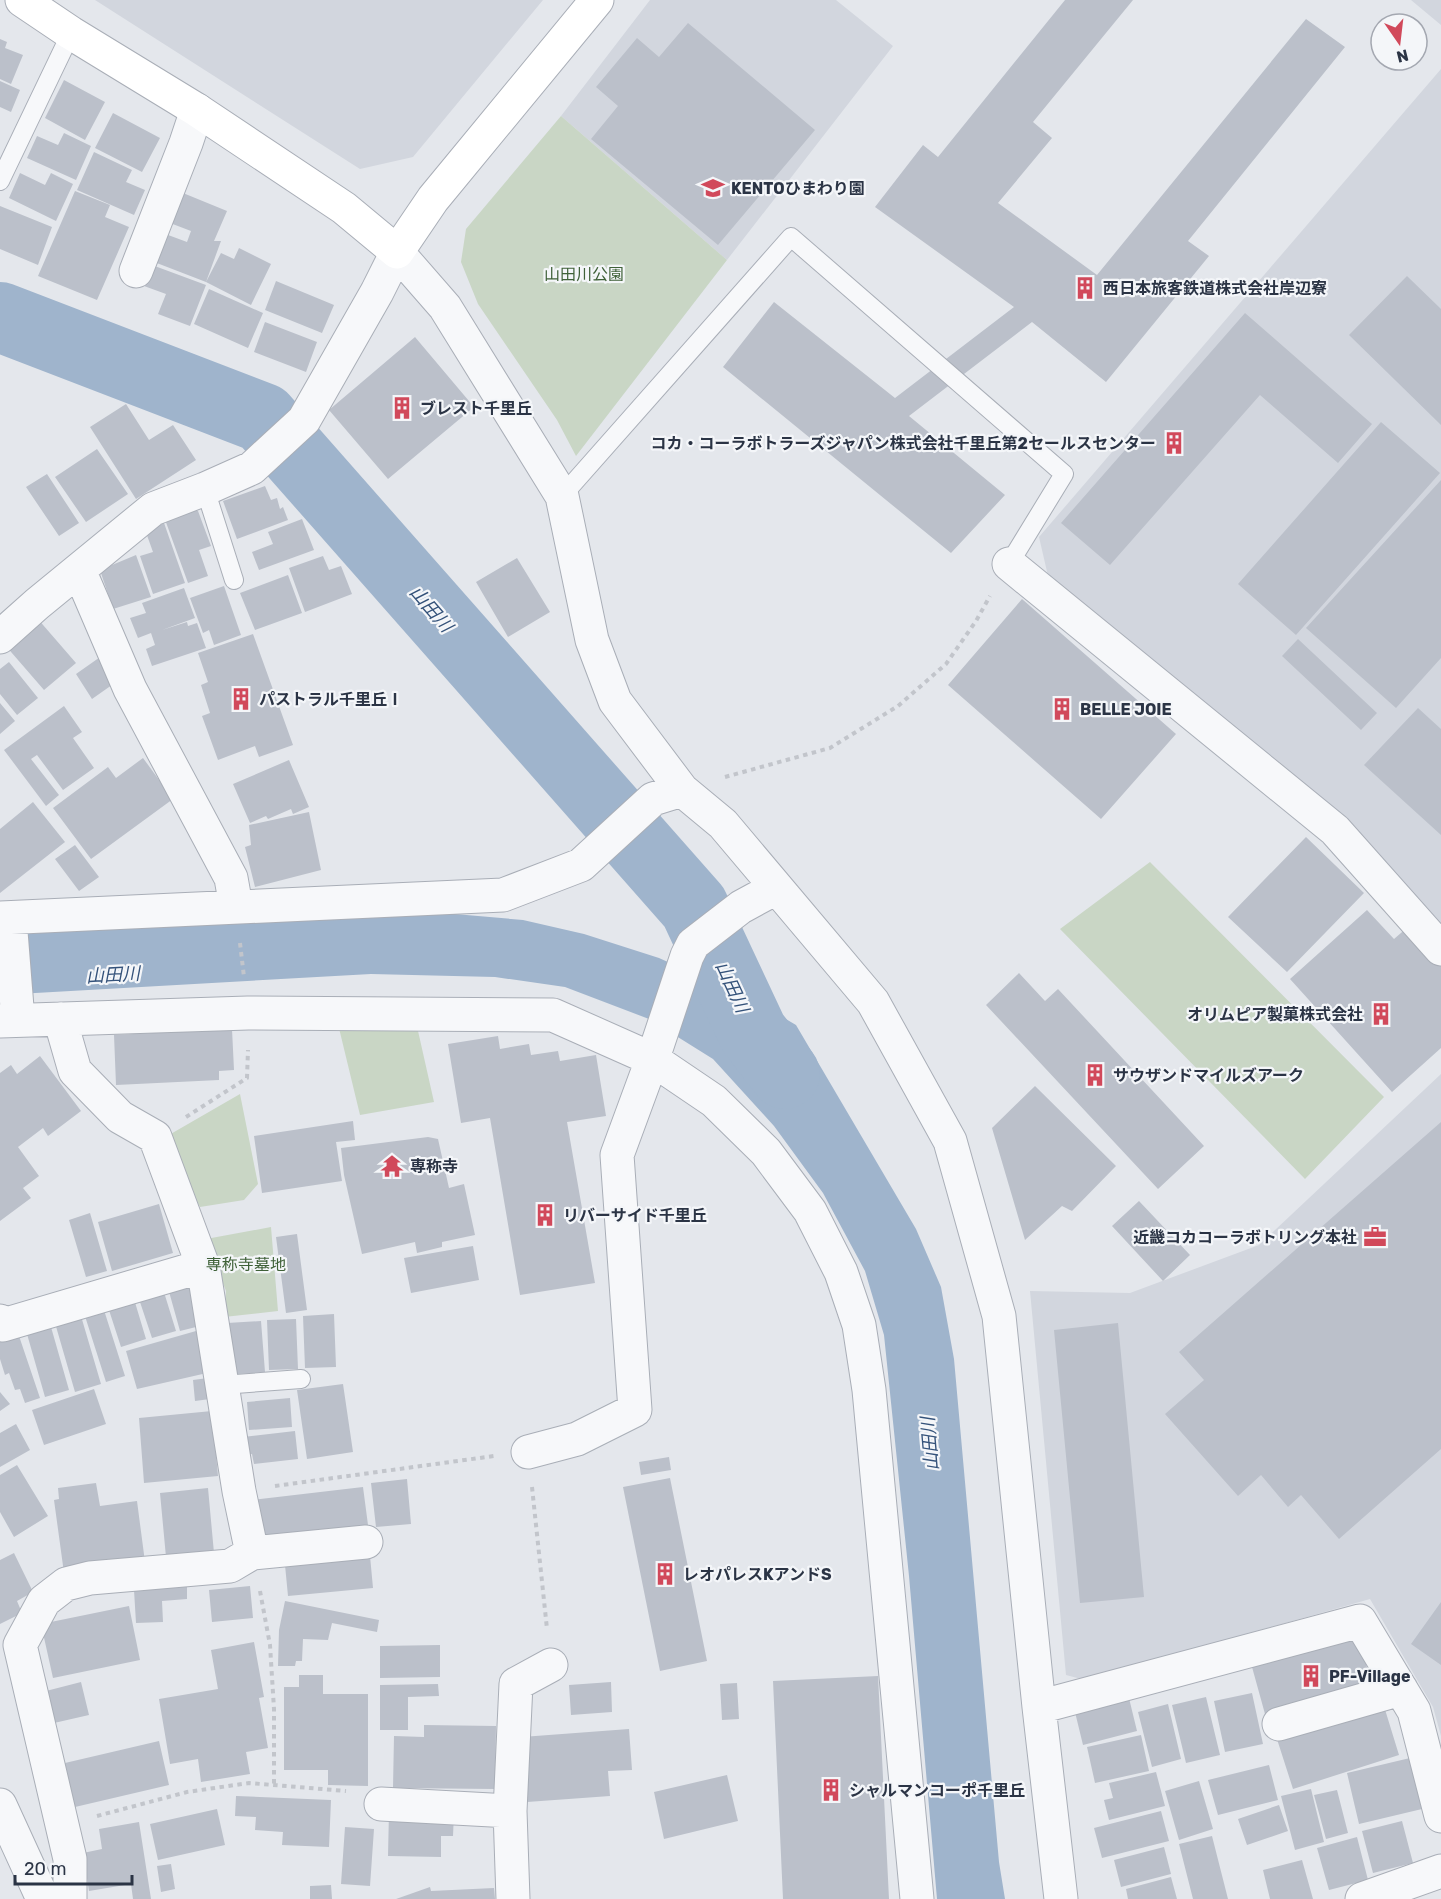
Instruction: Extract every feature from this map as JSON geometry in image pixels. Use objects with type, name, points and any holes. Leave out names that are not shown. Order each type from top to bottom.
[{"type":"street","points":[[22,0],[344,208],[397,252],[446,307],[562,496],[592,640],[615,701],[682,790],[723,825],[873,1002],[950,1140],[999,1316],[1061,1899]]},
{"type":"street","points":[[0,638],[37,604],[153,509],[252,468],[304,420],[377,292],[397,252],[433,199],[597,0]]},
{"type":"street","points":[[136,271],[197,111]]},
{"type":"street","points":[[1009,564],[1335,830],[1441,949]]},
{"type":"street","points":[[79,570],[130,689],[231,878],[236,906]]},
{"type":"street","points":[[682,790],[653,799],[581,865],[503,895],[236,906],[5,919],[9,1021],[248,1013],[553,1015],[654,1054],[714,1101],[766,1152],[810,1211],[841,1272],[860,1325],[870,1402],[917,1899]]},
{"type":"street","points":[[528,1452],[577,1439],[635,1410],[617,1155],[690,950],[741,907],[776,888]]},
{"type":"street","points":[[60,1019],[75,1071],[120,1117],[155,1137],[203,1266],[239,1491],[252,1553]]},
{"type":"street","points":[[0,1321],[3,1325],[203,1266]]},
{"type":"street","points":[[70,1899],[70,1859],[20,1645],[44,1601],[66,1584],[90,1578],[230,1566],[252,1553],[366,1542]]},
{"type":"street","points":[[1040,1707],[1360,1621],[1414,1711],[1441,1816]]},
{"type":"street","points":[[513,1899],[510,1811],[516,1684],[551,1665]]},
{"type":"street","points":[[1279,1724],[1401,1689]]},
{"type":"street","points":[[381,1804],[510,1811]]},
{"type":"street","points":[[0,1805],[43,1899]]},
{"type":"street","points":[[1362,1899],[1441,1871]]},
{"type":"lane","points":[[0,181],[71,33]]},
{"type":"lane","points":[[562,496],[791,237],[1064,474],[1009,564]]},
{"type":"lane","points":[[205,489],[234,580]]},
{"type":"lane","points":[[222,1385],[301,1379]]},
{"type":"path","points":[[682,790],[830,748],[898,706],[946,664],[976,621],[1009,564]]},
{"type":"path","points":[[155,1137],[247,1078],[248,1013],[236,906]]},
{"type":"path","points":[[239,1491],[528,1452],[551,1665]]},
{"type":"path","points":[[252,1553],[270,1645],[274,1709],[274,1784]]},
{"type":"path","points":[[63,1825],[187,1792],[249,1783],[380,1795],[381,1804]]},
{"type":"shaded area","points":[[95,0],[543,0],[413,157],[360,169]]},
{"type":"shaded area","name":"KENTOひまわり園","points":[[650,0],[836,0],[893,46],[727,260],[561,116]]},
{"type":"shaded area","points":[[1411,0],[1441,0],[1441,25],[1429,15],[1429,12],[1425,12]]},
{"type":"shaded area","points":[[1441,69],[1441,925],[1048,576],[1039,537]]},
{"type":"shaded area","points":[[1441,1074],[1441,1736],[1433,1707],[1370,1599],[1085,1680],[1066,1675],[1030,1291],[1130,1293],[1259,1245]]},
{"type":"green space","name":"山田川公園","points":[[561,116],[727,260],[576,456],[557,420],[478,304],[461,262],[466,229]]},
{"type":"green space","points":[[1150,862],[1384,1097],[1305,1179],[1060,929]]},
{"type":"green space","points":[[416,1022],[434,1102],[360,1115],[338,1024]]},
{"type":"green space","points":[[240,1094],[258,1184],[244,1200],[200,1207],[162,1139]]},
{"type":"green space","name":"専称寺墓地","points":[[271,1227],[278,1311],[224,1317],[226,1291],[206,1239]]},
{"type":"water","points":[[443,913],[523,920],[584,934],[659,958],[757,1002],[796,1025],[916,1229],[941,1287],[954,1359],[999,1862],[1005,1899],[937,1899],[909,1576],[884,1335],[865,1271],[823,1193],[774,1126],[713,1059],[649,1019],[565,987],[495,977],[371,974],[0,995],[0,935]]},
{"type":"building","name":"西日本旅客鉄道株式会社岸辺寮","points":[[1065,0],[1133,0],[1033,122],[1052,138],[998,203],[1097,275],[1306,19],[1345,47],[1188,241],[1209,256],[1106,382],[1032,322],[909,416],[1005,495],[951,553],[723,367],[774,302],[895,398],[1014,307],[875,207],[923,145],[938,157]]},
{"type":"building","points":[[688,23],[815,130],[718,245],[591,139],[618,106],[596,87],[637,38],[659,57]]},
{"type":"building","points":[[0,39],[7,42],[5,48],[23,55],[11,84],[0,79]]},
{"type":"building","points":[[64,80],[105,102],[85,140],[45,118]]},
{"type":"building","points":[[0,81],[20,90],[11,112],[0,107]]},
{"type":"building","points":[[113,113],[160,138],[142,172],[95,148]]},
{"type":"building","points":[[64,133],[91,146],[76,180],[27,158],[37,136],[58,145]]},
{"type":"building","points":[[94,152],[132,170],[126,182],[145,190],[134,215],[77,190]]},
{"type":"building","points":[[20,173],[45,185],[51,173],[73,184],[56,221],[9,198]]},
{"type":"building","points":[[75,191],[110,205],[105,217],[129,227],[97,300],[38,276]]},
{"type":"building","points":[[183,193],[227,211],[214,241],[221,241],[206,282],[149,260],[160,232],[187,242],[191,231],[170,223]]},
{"type":"building","points":[[0,206],[52,227],[38,265],[0,249]]},
{"type":"building","points":[[239,248],[271,264],[251,305],[206,282],[221,253],[234,259]]},
{"type":"building","points":[[152,265],[206,285],[190,326],[158,314],[166,294],[144,286]]},
{"type":"building","points":[[1407,276],[1441,309],[1441,425],[1349,335]]},
{"type":"building","points":[[276,281],[334,305],[322,333],[265,310]]},
{"type":"building","points":[[209,289],[263,313],[248,348],[194,324]]},
{"type":"building","name":"コカ・コーラボトラーズジャパン株式会社千里丘第2セールスセンター","points":[[1245,313],[1372,424],[1338,463],[1260,395],[1110,565],[1061,523]]},
{"type":"building","points":[[265,322],[317,342],[306,372],[254,352]]},
{"type":"building","name":"ブレスト千里丘","points":[[415,337],[474,407],[388,479],[329,410]]},
{"type":"building","points":[[126,404],[149,440],[173,425],[196,460],[136,499],[90,427]]},
{"type":"building","points":[[1381,422],[1440,473],[1296,635],[1238,584]]},
{"type":"building","points":[[97,449],[128,494],[86,522],[55,477]]},
{"type":"building","points":[[47,474],[79,523],[59,536],[26,487]]},
{"type":"building","points":[[1441,480],[1441,658],[1396,708],[1306,628]]},
{"type":"building","points":[[265,486],[271,500],[277,498],[280,509],[283,507],[288,520],[237,539],[223,501]]},
{"type":"building","points":[[183,505],[198,511],[211,546],[199,550],[208,576],[188,583],[163,514]]},
{"type":"building","points":[[302,519],[314,550],[259,570],[252,552],[273,544],[268,532]]},
{"type":"building","points":[[163,520],[185,583],[153,594],[140,556],[153,552],[144,527]]},
{"type":"building","points":[[136,555],[151,597],[113,609],[100,570]]},
{"type":"building","points":[[323,556],[329,570],[341,566],[352,594],[305,612],[289,568]]},
{"type":"building","points":[[517,558],[550,612],[508,637],[476,582]]},
{"type":"building","points":[[288,575],[302,613],[255,630],[240,593]]},
{"type":"building","points":[[224,586],[241,635],[214,645],[209,630],[203,633],[190,598]]},
{"type":"building","points":[[184,588],[195,618],[162,630],[187,622],[188,626],[197,623],[206,648],[152,666],[146,649],[155,645],[151,633],[138,638],[130,618],[146,613],[142,603]]},
{"type":"building","name":"BELLE JOIE","points":[[1022,599],[1176,734],[1101,819],[948,685]]},
{"type":"building","points":[[37,618],[76,663],[44,690],[5,645]]},
{"type":"building","name":"パストラル千里丘Ⅰ","points":[[253,634],[293,745],[259,757],[255,746],[218,760],[202,716],[210,713],[201,685],[208,682],[198,653]]},
{"type":"building","points":[[1298,639],[1377,713],[1361,730],[1282,656]]},
{"type":"building","points":[[103,655],[119,680],[92,699],[76,674]]},
{"type":"building","points":[[9,662],[38,698],[17,715],[0,694],[0,669]]},
{"type":"building","points":[[0,703],[15,721],[0,734]]},
{"type":"building","points":[[64,706],[82,732],[73,738],[94,768],[63,790],[37,755],[31,759],[59,795],[46,806],[4,750]]},
{"type":"building","points":[[1418,708],[1441,729],[1441,835],[1364,765]]},
{"type":"building","points":[[143,758],[173,799],[91,859],[53,808],[108,767],[116,778]]},
{"type":"building","points":[[289,760],[309,807],[293,814],[291,809],[268,819],[266,816],[250,823],[233,784]]},
{"type":"building","points":[[33,802],[65,842],[0,893],[0,829]]},
{"type":"building","points":[[309,812],[321,870],[255,887],[245,847],[251,845],[249,825]]},
{"type":"building","points":[[1306,837],[1364,893],[1287,972],[1228,917]]},
{"type":"building","points":[[75,845],[99,877],[79,891],[55,859]]},
{"type":"building","name":"オリムピア製菓株式会社","points":[[1367,910],[1394,939],[1409,926],[1441,961],[1441,1048],[1392,1092],[1290,979]]},
{"type":"building","name":"サウザンドマイルズアーク","points":[[1019,973],[1045,1001],[1058,989],[1204,1146],[1158,1189],[986,1005]]},
{"type":"building","points":[[232,1029],[234,1070],[219,1071],[219,1080],[116,1085],[114,1035]]},
{"type":"building","name":"リバーサイド千里丘","points":[[498,1036],[500,1049],[529,1044],[531,1055],[558,1051],[560,1061],[596,1055],[606,1116],[567,1122],[595,1283],[520,1295],[490,1118],[461,1123],[448,1044]]},
{"type":"building","points":[[40,1056],[81,1111],[48,1136],[43,1128],[18,1147],[39,1176],[23,1188],[31,1198],[0,1221],[0,1073],[11,1065],[17,1074]]},
{"type":"building","points":[[1035,1086],[1116,1166],[1072,1211],[1062,1206],[1025,1240],[992,1128]]},
{"type":"building","points":[[353,1121],[355,1140],[336,1142],[342,1181],[262,1193],[254,1136]]},
{"type":"building","name":"近畿コカコーラボトリング本社","points":[[1441,1122],[1441,1449],[1339,1539],[1301,1495],[1288,1507],[1261,1475],[1238,1496],[1165,1414],[1204,1380],[1179,1352]]},
{"type":"building","points":[[428,1137],[438,1139],[449,1188],[464,1184],[475,1235],[442,1242],[442,1247],[417,1253],[415,1242],[362,1254],[344,1175],[341,1148]]},
{"type":"building","points":[[1139,1201],[1190,1255],[1163,1281],[1112,1226]]},
{"type":"building","points":[[159,1204],[173,1253],[112,1271],[98,1222]]},
{"type":"building","points":[[90,1213],[107,1271],[86,1277],[69,1220]]},
{"type":"building","points":[[297,1234],[307,1310],[286,1313],[276,1237]]},
{"type":"building","points":[[473,1246],[479,1280],[411,1293],[404,1258]]},
{"type":"building","points":[[192,1281],[204,1325],[180,1331],[168,1288]]},
{"type":"building","points":[[163,1289],[176,1331],[152,1338],[138,1296]]},
{"type":"building","points":[[134,1299],[146,1339],[121,1347],[108,1307]]},
{"type":"building","points":[[103,1307],[125,1376],[106,1382],[84,1313]]},
{"type":"building","points":[[334,1314],[336,1367],[305,1368],[303,1316]]},
{"type":"building","points":[[81,1316],[101,1384],[75,1392],[55,1323]]},
{"type":"building","points":[[296,1319],[298,1369],[269,1370],[267,1320]]},
{"type":"building","points":[[261,1321],[265,1372],[237,1374],[235,1359],[229,1359],[227,1323]]},
{"type":"building","points":[[1118,1323],[1144,1597],[1080,1603],[1054,1330]]},
{"type":"building","points":[[51,1327],[69,1390],[45,1397],[27,1334]]},
{"type":"building","points":[[196,1331],[207,1373],[137,1389],[126,1351]]},
{"type":"building","points":[[18,1333],[40,1398],[25,1403],[20,1389],[15,1390],[9,1373],[5,1375],[0,1359],[0,1339]]},
{"type":"building","points":[[208,1378],[210,1399],[195,1401],[193,1380]]},
{"type":"building","points":[[343,1384],[353,1452],[307,1459],[297,1390]]},
{"type":"building","points":[[94,1389],[106,1424],[44,1445],[32,1410]]},
{"type":"building","points":[[0,1392],[10,1404],[0,1411]]},
{"type":"building","points":[[290,1398],[292,1427],[249,1430],[247,1402]]},
{"type":"building","points":[[212,1411],[218,1476],[144,1483],[139,1418]]},
{"type":"building","points":[[16,1424],[30,1450],[0,1467],[0,1433]]},
{"type":"building","points":[[295,1431],[298,1459],[254,1464],[252,1454],[245,1455],[243,1437]]},
{"type":"building","points":[[669,1457],[671,1470],[641,1475],[639,1462]]},
{"type":"building","points":[[17,1465],[48,1516],[14,1537],[0,1512],[0,1475]]},
{"type":"building","name":"レオパレスKアンドS","points":[[670,1478],[707,1661],[660,1671],[623,1487]]},
{"type":"building","points":[[407,1479],[411,1524],[376,1527],[371,1483]]},
{"type":"building","points":[[96,1483],[100,1506],[137,1501],[145,1562],[64,1573],[54,1500],[59,1499],[58,1488]]},
{"type":"building","points":[[363,1487],[368,1525],[257,1538],[252,1500]]},
{"type":"building","points":[[208,1488],[214,1553],[166,1557],[160,1493]]},
{"type":"building","points":[[14,1553],[33,1592],[17,1601],[22,1613],[0,1624],[0,1560]]},
{"type":"building","points":[[370,1556],[373,1588],[288,1596],[285,1565]]},
{"type":"building","points":[[250,1586],[253,1618],[212,1622],[209,1590]]},
{"type":"building","points":[[187,1587],[187,1599],[162,1601],[163,1622],[136,1623],[134,1590]]},
{"type":"building","points":[[285,1601],[379,1620],[377,1632],[332,1623],[328,1640],[303,1639],[302,1661],[296,1661],[295,1666],[278,1666],[279,1630]]},
{"type":"building","points":[[1441,1602],[1441,1665],[1411,1644]]},
{"type":"building","points":[[129,1606],[140,1660],[53,1678],[41,1624]]},
{"type":"building","name":"PF-Village","points":[[1358,1638],[1372,1684],[1265,1714],[1252,1667]]},
{"type":"building","points":[[254,1642],[264,1697],[259,1698],[268,1748],[246,1752],[250,1774],[201,1782],[198,1759],[170,1764],[159,1699],[218,1689],[211,1650]]},
{"type":"building","points":[[440,1645],[440,1677],[380,1678],[380,1646]]},
{"type":"building","points":[[299,1675],[323,1675],[323,1694],[368,1694],[368,1786],[328,1785],[328,1770],[284,1770],[284,1687],[299,1687]]},
{"type":"building","name":"シャルマンコーポ千里丘","points":[[878,1676],[889,1899],[783,1899],[773,1681]]},
{"type":"building","points":[[81,1682],[89,1715],[54,1723],[46,1691]]},
{"type":"building","points":[[611,1682],[612,1712],[571,1715],[569,1685]]},
{"type":"building","points":[[737,1683],[739,1719],[722,1720],[720,1684]]},
{"type":"building","points":[[438,1684],[439,1696],[408,1697],[408,1730],[380,1730],[380,1685]]},
{"type":"building","points":[[1252,1693],[1263,1744],[1225,1752],[1214,1701]]},
{"type":"building","points":[[1128,1694],[1137,1731],[1083,1745],[1074,1708]]},
{"type":"building","points":[[1206,1697],[1220,1755],[1186,1763],[1172,1705]]},
{"type":"building","points":[[1383,1703],[1399,1755],[1293,1789],[1276,1736]]},
{"type":"building","points":[[1168,1704],[1181,1759],[1152,1767],[1138,1712]]},
{"type":"building","points":[[424,1725],[496,1726],[495,1789],[393,1788],[394,1736],[424,1737]]},
{"type":"building","points":[[629,1729],[632,1770],[608,1771],[610,1796],[527,1802],[522,1737]]},
{"type":"building","points":[[1141,1735],[1149,1771],[1095,1783],[1087,1747]]},
{"type":"building","points":[[159,1741],[169,1785],[75,1807],[65,1763]]},
{"type":"building","points":[[1410,1758],[1422,1809],[1359,1824],[1347,1773]]},
{"type":"building","points":[[1269,1765],[1278,1800],[1218,1815],[1208,1780]]},
{"type":"building","points":[[1156,1772],[1165,1806],[1109,1820],[1104,1800],[1113,1798],[1109,1783]]},
{"type":"building","points":[[727,1775],[738,1821],[664,1839],[654,1792]]},
{"type":"building","points":[[1199,1781],[1213,1829],[1179,1840],[1165,1791]]},
{"type":"building","points":[[1311,1789],[1324,1842],[1295,1850],[1281,1796]]},
{"type":"building","points":[[1337,1790],[1348,1833],[1326,1839],[1314,1795]]},
{"type":"building","points":[[236,1796],[331,1800],[329,1847],[282,1845],[283,1832],[255,1830],[256,1817],[235,1816]]},
{"type":"building","points":[[1279,1805],[1288,1831],[1247,1845],[1238,1819]]},
{"type":"building","points":[[217,1809],[225,1845],[158,1860],[150,1824]]},
{"type":"building","points":[[389,1811],[454,1813],[453,1836],[441,1836],[441,1857],[388,1856]]},
{"type":"building","points":[[1161,1811],[1169,1841],[1102,1858],[1094,1828]]},
{"type":"building","points":[[1402,1821],[1413,1863],[1373,1873],[1362,1831]]},
{"type":"building","points":[[139,1822],[151,1899],[133,1899],[131,1884],[89,1891],[83,1853],[102,1849],[99,1829]]},
{"type":"building","points":[[345,1827],[374,1829],[370,1886],[341,1884]]},
{"type":"building","points":[[1212,1836],[1228,1899],[1193,1899],[1179,1844]]},
{"type":"building","points":[[1357,1837],[1368,1880],[1329,1890],[1317,1848]]},
{"type":"building","points":[[1164,1847],[1171,1874],[1121,1887],[1114,1860]]},
{"type":"building","points":[[1302,1860],[1313,1899],[1270,1899],[1263,1870]]},
{"type":"building","points":[[171,1864],[175,1889],[161,1892],[157,1866]]},
{"type":"building","points":[[1171,1877],[1177,1899],[1128,1899],[1126,1889]]},
{"type":"building","points":[[331,1885],[332,1899],[310,1899],[310,1886]]},
{"type":"building","points":[[430,1887],[431,1891],[494,1888],[495,1899],[396,1899]]},
{"type":"waterway","name":"山田川","points":[[0,317],[263,418],[694,907],[753,1033],[785,1074]]},
{"type":"place","name":"KENTOひまわり園","points":[[713,188]]},
{"type":"place","name":"西日本旅客鉄道株式会社岸辺寮","points":[[1085,288]]},
{"type":"place","name":"ブレスト千里丘","points":[[402,408]]},
{"type":"place","name":"コカ・コーラボトラーズジャパン株式会社千里丘第2セールスセンター","points":[[1174,443]]},
{"type":"place","name":"パストラル千里丘Ⅰ","points":[[241,699]]},
{"type":"place","name":"BELLE JOIE","points":[[1062,709]]},
{"type":"place","name":"オリムピア製菓株式会社","points":[[1381,1014]]},
{"type":"place","name":"サウザンドマイルズアーク","points":[[1095,1075]]},
{"type":"place","name":"専称寺","points":[[392,1166]]},
{"type":"place","name":"リバーサイド千里丘","points":[[545,1215]]},
{"type":"place","name":"近畿コカコーラボトリング本社","points":[[1375,1237]]},
{"type":"place","name":"レオパレスKアンドS","points":[[665,1574]]},
{"type":"place","name":"PF-Village","points":[[1311,1676]]},
{"type":"place","name":"シャルマンコーポ千里丘","points":[[831,1790]]}]
